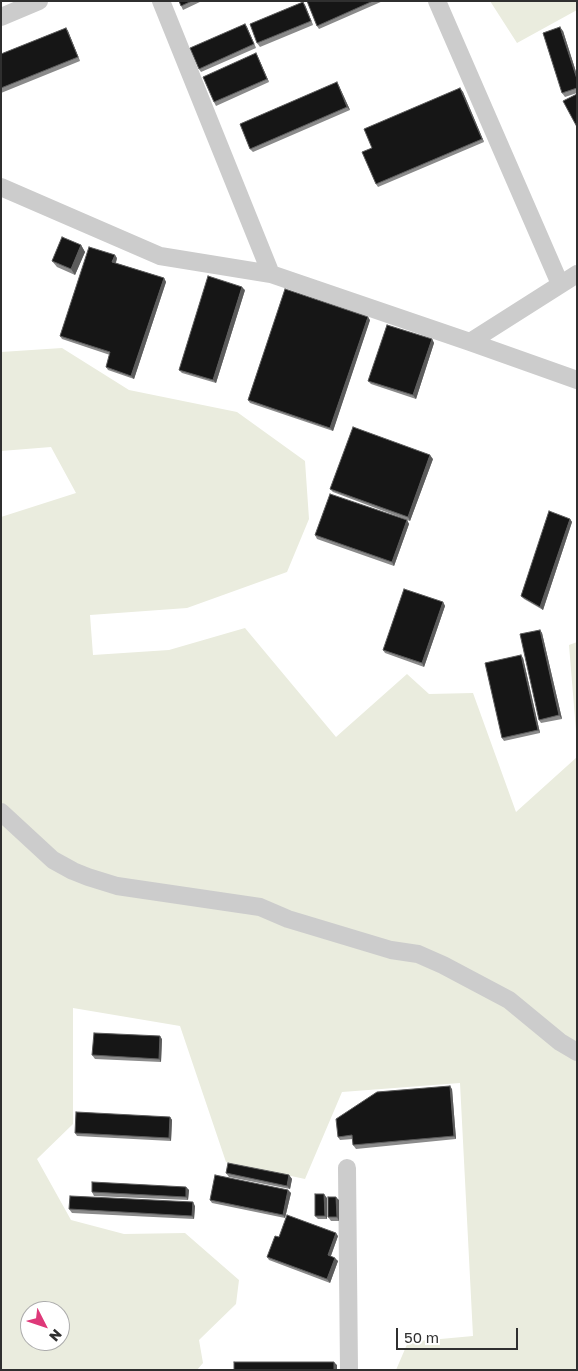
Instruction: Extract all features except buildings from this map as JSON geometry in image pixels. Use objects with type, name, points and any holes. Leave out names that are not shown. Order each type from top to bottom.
[{"type":"street","points":[[1,17],[39,1]]},
{"type":"street","points":[[161,1],[271,274]]},
{"type":"street","points":[[437,1],[560,284]]},
{"type":"street","points":[[1,186],[160,256],[271,274],[577,380]]},
{"type":"street","points":[[470,342],[577,274]]},
{"type":"street","points":[[1,812],[53,860],[88,877],[117,886],[260,907],[288,919],[391,950],[418,954],[510,1000],[560,1042],[577,1052]]},
{"type":"street","points":[[347,1168],[349,1370]]},
{"type":"shaded area","points":[[490,1],[576,1],[577,10],[517,43]]},
{"type":"shaded area","points":[[62,348],[129,390],[237,412],[305,461],[309,519],[287,572],[187,608],[90,615],[93,655],[169,650],[245,628],[336,737],[407,674],[429,694],[473,693],[516,812],[577,757],[577,1370],[396,1370],[408,1342],[473,1336],[460,1083],[342,1092],[305,1179],[226,1162],[180,1026],[73,1008],[73,1124],[37,1159],[71,1220],[124,1234],[185,1233],[239,1280],[236,1304],[199,1340],[203,1363],[197,1370],[1,1370],[1,517],[76,493],[51,447],[1,451],[1,352]]},
{"type":"shaded area","points":[[577,642],[577,743],[569,645]]}]
